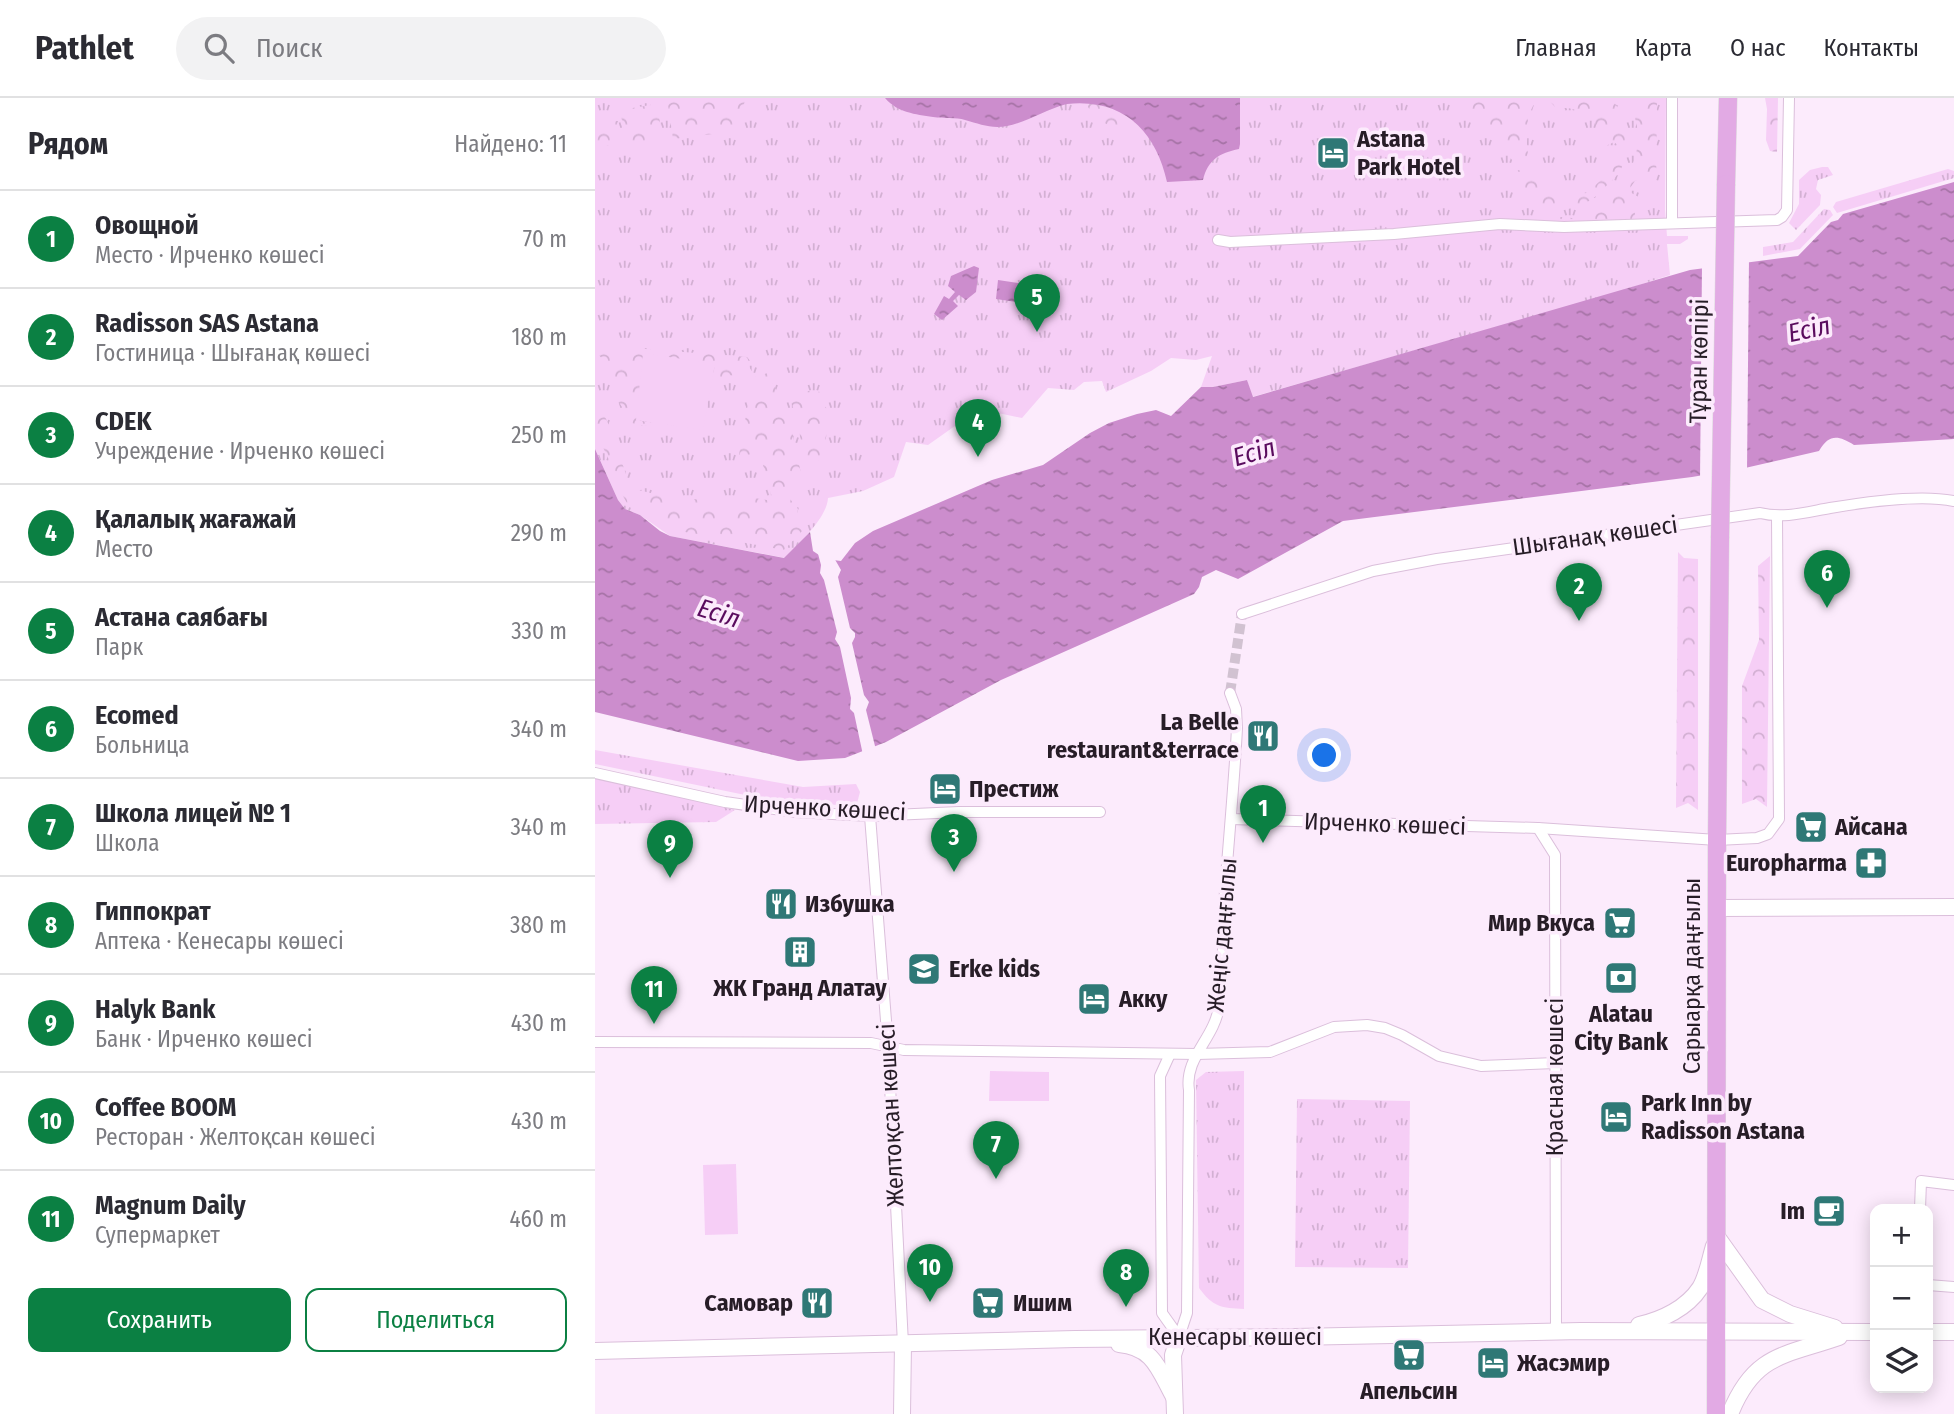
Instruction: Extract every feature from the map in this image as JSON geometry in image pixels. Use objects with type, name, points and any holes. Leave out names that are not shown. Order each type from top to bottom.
[{"type":"main road","name":"Тұран көпірі","points":[[1720,538],[1728,98]]},
{"type":"main road","name":"Сарыарқа даңғылы","points":[[1716,1414],[1720,538]]},
{"type":"main road","points":[[1717,908],[1954,907]]},
{"type":"main road","points":[[1617,1331],[1665,1317],[1686,1303],[1700,1288],[1717,1237]]},
{"type":"main road","points":[[1717,1237],[1762,1300],[1790,1314],[1851,1333]]},
{"type":"main road","name":"Кенесары көшесі","points":[[595,1351],[1556,1331],[1870,1332]]},
{"type":"main road","points":[[1933,1332],[1954,1332]]},
{"type":"main road","points":[[1731,1414],[1744,1386],[1772,1359],[1851,1333]]},
{"type":"main road","name":"Жеңіс даңғылы","points":[[1174,1406],[1173,1355],[1179,1337]]},
{"type":"main road","points":[[1075,1339],[1135,1345],[1153,1357],[1174,1406]]},
{"type":"main road","name":"Желтоқсан көшесі","points":[[902,1414],[903,1344]]},
{"type":"street","points":[[1672,98],[1672,221]]},
{"type":"street","points":[[1218,240],[1230,242],[1394,234],[1500,224],[1564,227],[1672,221],[1693,224],[1765,221],[1782,217],[1787,209],[1789,98]]},
{"type":"street","name":"Шығанақ көшесі","points":[[1242,614],[1373,572],[1437,559],[1760,513],[1777,516],[1887,501],[1954,501]]},
{"type":"street","name":"Ирченко көшесі","points":[[1231,819],[1538,828],[1717,841],[1757,838],[1768,834],[1779,819],[1777,516]]},
{"type":"street","name":"Жеңіс даңғылы","points":[[1179,1337],[1187,1312],[1187,1076],[1213,1028],[1219,1008],[1237,728],[1236,709],[1230,693]]},
{"type":"street","name":"Ирченко көшесі","points":[[595,773],[725,802],[795,812],[870,816],[958,812],[1100,812]]},
{"type":"street","name":"Желтоқсан көшесі","points":[[870,816],[887,1046],[903,1344]]},
{"type":"street","name":"Красная көшесі","points":[[1538,828],[1555,855],[1556,1331]]},
{"type":"street","points":[[595,1042],[871,1043],[904,1050],[1197,1054],[1271,1052],[1334,1027],[1367,1025],[1402,1035],[1439,1056],[1481,1066],[1555,1063]]},
{"type":"street","points":[[1170,1054],[1160,1076],[1162,1313],[1179,1337]]},
{"type":"street","points":[[1920,1204],[1921,1181],[1954,1185]]},
{"type":"street","points":[[1933,1285],[1954,1287]]},
{"type":"green space","points":[[595,98],[1666,98],[1667,236],[1688,236],[1688,239],[1680,244],[1667,244],[1670,275],[1252,397],[1247,380],[1201,387],[1212,356],[1196,360],[1171,358],[1151,371],[1106,392],[1102,381],[1084,382],[1074,390],[1048,388],[1022,418],[979,409],[928,445],[906,442],[894,477],[863,491],[828,498],[818,522],[785,558],[670,536],[640,515],[625,509],[618,500],[595,449]]},
{"type":"green space","points":[[667,98],[747,98],[729,132],[673,139]]},
{"type":"green space","points":[[1465,98],[1537,98],[1528,116],[1528,156],[1534,167],[1519,165],[1513,161],[1464,105]]},
{"type":"green space","points":[[1547,98],[1611,98],[1624,123],[1627,142],[1619,172],[1594,197],[1572,208],[1545,206],[1524,193],[1507,176],[1513,170],[1535,173],[1551,179],[1569,196],[1579,196],[1602,179],[1614,162],[1620,147],[1614,142],[1602,148],[1599,130],[1589,117],[1574,109],[1556,108]]},
{"type":"green space","points":[[1626,98],[1657,98],[1656,189],[1648,192],[1646,181],[1641,179],[1635,181],[1630,188],[1622,184],[1633,163],[1638,142],[1636,120]]},
{"type":"green space","points":[[1765,98],[1778,98],[1777,152],[1770,151],[1766,140]]},
{"type":"green space","points":[[1086,103],[1117,109],[1141,130],[1125,129],[1102,122]]},
{"type":"green space","points":[[657,104],[664,147],[628,153],[620,110]]},
{"type":"green space","points":[[595,120],[618,121],[621,144],[604,146],[605,154],[595,156]]},
{"type":"green space","points":[[1828,167],[1833,175],[1818,180],[1816,189],[1821,195],[1820,205],[1796,230],[1789,223],[1799,204],[1799,180],[1810,170]]},
{"type":"green space","points":[[1948,169],[1954,171],[1954,178],[1837,213],[1833,207],[1836,202]]},
{"type":"green space","points":[[1622,189],[1637,196],[1645,205],[1646,209],[1635,209],[1635,219],[1562,223],[1547,221],[1548,216],[1572,218],[1588,214]]},
{"type":"green space","points":[[1824,209],[1830,210],[1833,215],[1800,249],[1763,256],[1763,247],[1793,242]]},
{"type":"green space","points":[[595,345],[747,357],[751,362],[748,365],[756,378],[767,373],[787,408],[802,478],[792,487],[790,499],[798,509],[802,531],[784,550],[674,530],[628,505],[595,431],[595,397],[609,425],[629,483],[634,489],[680,500],[681,510],[692,512],[694,499],[738,506],[741,496],[773,501],[760,454],[739,455],[752,381],[748,377],[713,377],[715,363],[636,420],[669,425],[669,428],[638,425],[620,419],[625,416],[623,408],[611,392],[609,367],[598,354]]},
{"type":"green space","points":[[643,353],[715,364],[703,430],[636,420]]},
{"type":"green space","points":[[786,389],[821,392],[818,399],[831,413],[823,452],[809,479],[797,418]]},
{"type":"green space","points":[[1678,552],[1684,558],[1698,559],[1698,810],[1688,803],[1676,808]]},
{"type":"green space","points":[[1770,556],[1767,807],[1756,799],[1742,804],[1742,686],[1759,640],[1758,566]]},
{"type":"green space","points":[[595,750],[803,787],[856,784],[860,792],[856,807],[750,796],[595,764]]},
{"type":"green space","points":[[595,778],[735,810],[716,822],[595,824]]},
{"type":"green space","points":[[990,1071],[1049,1072],[1049,1101],[989,1101]]},
{"type":"green space","points":[[1244,1071],[1244,1309],[1218,1305],[1199,1288],[1196,1080],[1206,1072]]},
{"type":"green space","points":[[1297,1099],[1410,1101],[1408,1268],[1295,1267]]},
{"type":"green space","points":[[736,1164],[738,1234],[705,1235],[703,1165]]},
{"type":"water","points":[[885,98],[1240,98],[1240,144],[1239,149],[1215,158],[1203,180],[1167,182],[1155,148],[1146,134],[1121,113],[1105,107],[1067,104],[1015,124],[996,127],[961,119],[913,114],[895,107]]},
{"type":"water","name":"Есіл","points":[[1954,182],[1954,439],[1854,445],[1834,438],[1826,441],[1819,451],[1692,477],[1343,521],[1238,579],[1216,570],[1202,577],[1194,594],[1001,680],[886,742],[845,758],[798,761],[595,712],[595,449],[618,500],[625,509],[640,515],[670,536],[784,558],[810,532],[813,551],[825,559],[841,561],[855,543],[873,531],[992,480],[1043,465],[1109,423],[1156,410],[1171,416],[1201,387],[1247,380],[1253,397],[1690,270],[1798,256],[1831,222],[1838,220],[1843,214]]},
{"type":"water","points":[[974,266],[979,268],[976,292],[966,300],[959,295],[953,301],[958,306],[942,320],[934,314],[944,296],[949,299],[955,292],[948,286],[951,276]]},
{"type":"water","points":[[998,280],[1039,286],[1036,305],[996,299]]},
{"type":"pier","points":[[1749,258],[1747,471],[1700,480],[1702,264]]},
{"type":"pier","points":[[817,550],[826,556],[833,556],[841,570],[838,577],[850,628],[855,633],[852,643],[864,695],[869,702],[866,710],[876,750],[863,755],[854,713],[850,709],[851,698],[840,647],[835,639],[837,632],[820,573]]},
{"type":"tunnel","points":[[1230,693],[1242,614]]},
{"type":"place","name":"Astana Park Hotel","points":[[1333,153]]},
{"type":"place","name":"Астана саябағы","points":[[1037,332]]},
{"type":"place","name":"Қалалық жағажай","points":[[978,457]]},
{"type":"place","name":"Ecomed","points":[[1827,608]]},
{"type":"place","name":"Radisson SAS Astana","points":[[1579,621]]},
{"type":"place","name":"La Belle restaurant&terrace","points":[[1263,736]]},
{"type":"place","name":"Престиж","points":[[945,789]]},
{"type":"place","name":"Айсана","points":[[1811,827]]},
{"type":"place","name":"Овощной","points":[[1263,843]]},
{"type":"place","name":"Europharma","points":[[1871,863]]},
{"type":"place","name":"CDEK","points":[[954,872]]},
{"type":"place","name":"Halyk Bank","points":[[670,878]]},
{"type":"place","name":"Избушка","points":[[781,904]]},
{"type":"place","name":"Мир Вкуса","points":[[1620,923]]},
{"type":"place","name":"ЖК Гранд Алатау","points":[[800,952]]},
{"type":"place","name":"Erke kids","points":[[924,969]]},
{"type":"place","name":"Alatau City Bank","points":[[1621,978]]},
{"type":"place","name":"Акку","points":[[1094,999]]},
{"type":"place","name":"Magnum Daily","points":[[654,1024]]},
{"type":"place","name":"Park Inn by Radisson Astana","points":[[1616,1117]]},
{"type":"place","name":"Школа лицей № 1","points":[[996,1179]]},
{"type":"place","name":"Im","points":[[1829,1211]]},
{"type":"place","name":"Coffee BOOM","points":[[930,1302]]},
{"type":"place","name":"Самовар","points":[[817,1303]]},
{"type":"place","name":"Ишим","points":[[988,1303]]},
{"type":"place","name":"Гиппократ","points":[[1126,1307]]},
{"type":"place","name":"Апельсин","points":[[1409,1355]]},
{"type":"place","name":"Жасэмир","points":[[1493,1363]]}]
